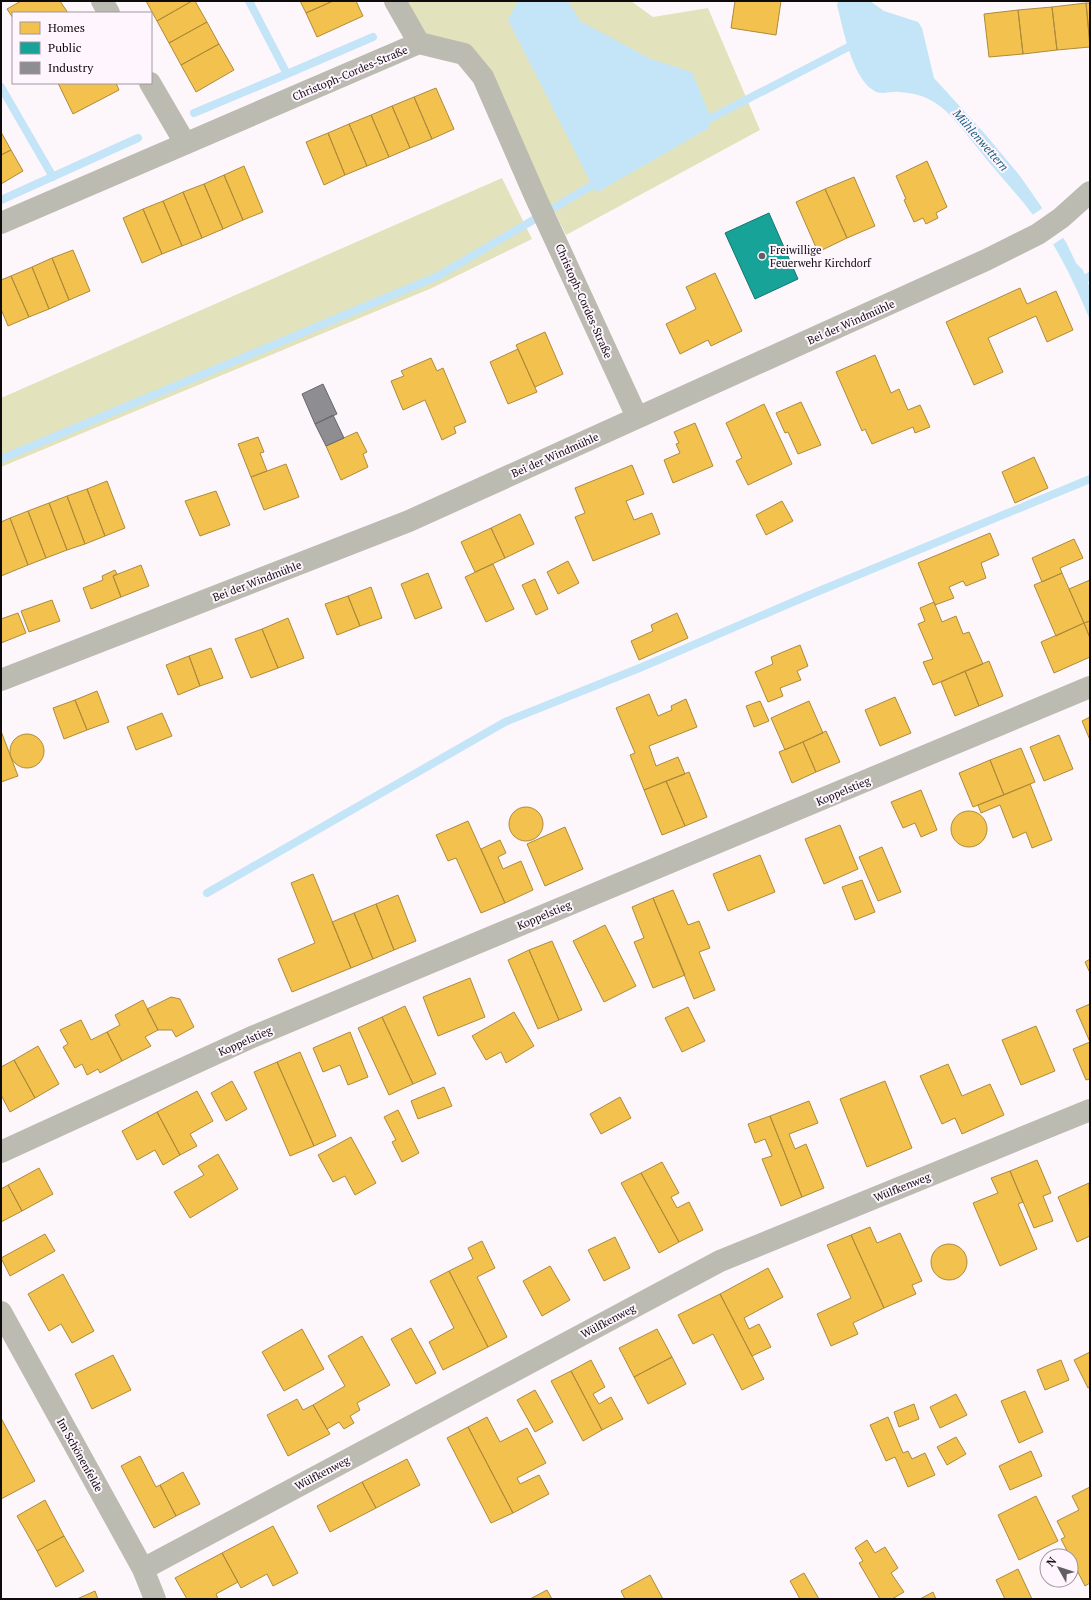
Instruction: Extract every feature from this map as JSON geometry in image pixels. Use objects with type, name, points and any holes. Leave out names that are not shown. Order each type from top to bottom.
[{"type":"street","points":[[102,1],[108,12]]},
{"type":"street","points":[[395,1],[419,43]]},
{"type":"street","name":"Christoph-Cordes-Straße","points":[[1,223],[419,43],[464,54],[483,77],[535,196],[637,418]]},
{"type":"street","points":[[151,84],[185,143]]},
{"type":"street","name":"Bei der Windmühle","points":[[1,680],[409,521],[986,260],[1038,234],[1061,218],[1090,192]]},
{"type":"street","name":"Koppelstieg","points":[[1,1152],[252,1037],[1090,687]]},
{"type":"street","name":"Wülfkenweg","points":[[143,1569],[720,1261],[1090,1110]]},
{"type":"street","name":"Im Schönenfelde","points":[[1,1312],[143,1569],[155,1599]]},
{"type":"green space","points":[[406,1],[631,1],[653,17],[708,8],[760,130],[566,235],[530,162],[489,71],[427,35]]},
{"type":"green space","points":[[502,178],[532,239],[432,288],[1,467],[1,398]]},
{"type":"water","points":[[518,1],[568,1],[580,21],[651,59],[692,72],[711,118],[709,128],[596,193],[508,20]]},
{"type":"water","name":"Mühlenwettern","points":[[838,1],[870,1],[884,11],[918,22],[922,28],[934,78],[985,134],[1020,176],[1066,242],[1076,263],[1083,270],[1090,288],[1090,320],[1064,263],[1048,236],[1019,198],[950,115],[939,105],[927,98],[899,92],[879,93],[866,84],[859,74],[849,51],[837,5]]},
{"type":"pier","points":[[1044,207],[1064,237],[1051,246],[1031,216]]},
{"type":"building: Homes","points":[[21,1],[60,1],[67,12],[12,12],[12,16],[7,9]]},
{"type":"building: Homes","points":[[146,1],[192,1],[157,21]]},
{"type":"building: Homes","points":[[192,1],[195,1],[207,22],[169,43],[157,21]]},
{"type":"building: Homes","points":[[300,1],[333,1],[306,13]]},
{"type":"building: Homes","points":[[333,1],[356,1],[363,16],[317,37],[306,13]]},
{"type":"building: Homes","points":[[735,1],[781,1],[776,35],[731,28]]},
{"type":"building: Homes","points":[[1086,3],[1090,3],[1090,42]]},
{"type":"building: Homes","points":[[1086,3],[1090,47],[1057,50],[1052,7]]},
{"type":"building: Homes","points":[[1052,7],[1057,50],[1023,54],[1018,10]]},
{"type":"building: Homes","points":[[1018,10],[1023,54],[989,57],[984,14]]},
{"type":"building: Homes","points":[[207,22],[219,44],[181,65],[169,43]]},
{"type":"building: Homes","points":[[219,44],[234,70],[196,92],[181,65]]},
{"type":"building: Homes","points":[[58,84],[116,84],[119,90],[73,114]]},
{"type":"building: Homes","points":[[436,88],[454,129],[432,139],[414,97]]},
{"type":"building: Homes","points":[[414,97],[432,139],[410,148],[392,106]]},
{"type":"building: Homes","points":[[392,106],[410,148],[389,157],[371,115]]},
{"type":"building: Homes","points":[[371,115],[389,157],[367,166],[349,124]]},
{"type":"building: Homes","points":[[349,124],[367,166],[345,175],[328,133]]},
{"type":"building: Homes","points":[[1,132],[11,150],[1,155]]},
{"type":"building: Homes","points":[[328,133],[345,175],[324,185],[306,142]]},
{"type":"building: Homes","points":[[11,150],[23,171],[1,184],[1,155]]},
{"type":"building: Homes","points":[[927,161],[947,207],[936,213],[938,218],[926,224],[923,218],[914,222],[904,200],[906,199],[896,176]]},
{"type":"building: Homes","points":[[244,166],[263,212],[243,220],[224,175]]},
{"type":"building: Homes","points":[[224,175],[243,220],[223,229],[204,184]]},
{"type":"building: Homes","points":[[854,177],[875,226],[847,238],[825,189]]},
{"type":"building: Homes","points":[[204,184],[223,229],[202,238],[183,192]]},
{"type":"building: Homes","points":[[825,189],[847,238],[818,252],[796,202]]},
{"type":"building: Homes","points":[[183,192],[202,238],[182,246],[163,201]]},
{"type":"building: Homes","points":[[163,201],[182,246],[162,254],[143,209]]},
{"type":"building: Homes","points":[[143,209],[162,254],[142,263],[123,218]]},
{"type":"building: Homes","points":[[73,250],[90,291],[69,300],[52,258]]},
{"type":"building: Homes","points":[[52,258],[69,300],[49,309],[32,267]]},
{"type":"building: Homes","points":[[32,267],[49,309],[29,317],[11,276]]},
{"type":"building: Homes","points":[[715,273],[742,331],[711,346],[708,340],[680,354],[666,324],[696,309],[686,287]]},
{"type":"building: Homes","points":[[11,276],[29,317],[8,326],[1,309],[1,280]]},
{"type":"building: Homes","points":[[1020,288],[1027,304],[1056,291],[1073,330],[1047,342],[1036,316],[988,338],[1003,372],[974,385],[946,322]]},
{"type":"building: Homes","points":[[545,332],[563,374],[535,387],[516,345]]},
{"type":"building: Homes","points":[[518,349],[537,392],[508,404],[490,362]]},
{"type":"building: Homes","points":[[875,355],[891,393],[899,389],[908,410],[920,405],[930,427],[915,433],[913,427],[872,444],[865,429],[862,431],[836,372]]},
{"type":"building: Homes","points":[[431,358],[437,371],[443,368],[466,422],[454,427],[456,433],[442,440],[425,400],[403,410],[391,381],[404,376],[401,371]]},
{"type":"building: Homes","points":[[801,402],[821,445],[798,454],[788,432],[785,433],[776,413]]},
{"type":"building: Homes","points":[[764,404],[792,464],[748,485],[736,461],[742,458],[726,423]]},
{"type":"building: Homes","points":[[695,423],[713,466],[673,483],[664,460],[680,453],[676,444],[679,443],[674,432]]},
{"type":"building: Homes","points":[[357,432],[367,452],[363,454],[368,467],[341,480],[326,446]]},
{"type":"building: Homes","points":[[258,437],[264,452],[260,453],[267,471],[251,477],[238,444]]},
{"type":"building: Homes","points":[[1034,457],[1048,488],[1015,503],[1002,472]]},
{"type":"building: Homes","points":[[286,464],[299,497],[264,510],[251,477]]},
{"type":"building: Homes","points":[[632,465],[644,494],[626,501],[634,520],[652,513],[660,534],[593,561],[575,517],[585,513],[575,488]]},
{"type":"building: Homes","points":[[107,481],[125,528],[105,536],[87,489]]},
{"type":"building: Homes","points":[[87,489],[105,536],[85,544],[67,496]]},
{"type":"building: Homes","points":[[216,491],[230,525],[200,536],[185,501]]},
{"type":"building: Homes","points":[[67,496],[85,544],[67,550],[49,503]]},
{"type":"building: Homes","points":[[782,501],[793,521],[766,535],[756,515]]},
{"type":"building: Homes","points":[[49,503],[67,550],[46,558],[28,511]]},
{"type":"building: Homes","points":[[28,511],[46,558],[28,565],[10,518]]},
{"type":"building: Homes","points":[[520,514],[534,544],[505,558],[491,528]]},
{"type":"building: Homes","points":[[10,518],[28,565],[1,576],[1,522]]},
{"type":"building: Homes","points":[[491,528],[505,558],[475,572],[461,542]]},
{"type":"building: Homes","points":[[990,533],[999,555],[981,563],[986,578],[966,586],[963,581],[949,587],[954,598],[935,605],[918,563]]},
{"type":"building: Homes","points":[[1074,539],[1083,558],[1060,568],[1062,573],[1042,582],[1032,558]]},
{"type":"building: Homes","points":[[568,561],[579,583],[558,594],[547,572]]},
{"type":"building: Homes","points":[[493,564],[514,609],[486,622],[465,577]]},
{"type":"building: Homes","points":[[141,565],[149,586],[121,597],[113,576]]},
{"type":"building: Homes","points":[[115,570],[117,574],[113,576],[121,597],[91,609],[83,588],[103,580],[102,576]]},
{"type":"building: Homes","points":[[428,573],[442,608],[415,619],[401,584]]},
{"type":"building: Homes","points":[[1062,573],[1084,623],[1056,636],[1034,585]]},
{"type":"building: Homes","points":[[535,579],[548,609],[536,615],[522,585]]},
{"type":"building: Homes","points":[[1090,580],[1090,621],[1084,623],[1069,589]]},
{"type":"building: Homes","points":[[371,587],[382,618],[360,626],[348,596]]},
{"type":"building: Homes","points":[[348,596],[360,626],[337,635],[325,604]]},
{"type":"building: Homes","points":[[52,600],[60,621],[29,632],[21,611]]},
{"type":"building: Homes","points":[[934,602],[942,622],[956,616],[963,634],[969,632],[983,664],[933,685],[923,662],[933,659],[918,624],[925,621],[920,608]]},
{"type":"building: Homes","points":[[18,613],[26,633],[1,643],[1,619]]},
{"type":"building: Homes","points":[[677,613],[688,638],[639,660],[631,641],[653,631],[651,625]]},
{"type":"building: Homes","points":[[288,618],[304,658],[278,668],[262,629]]},
{"type":"building: Homes","points":[[1090,621],[1090,638],[1084,623]]},
{"type":"building: Homes","points":[[1084,623],[1090,638],[1090,657],[1054,673],[1041,642]]},
{"type":"building: Homes","points":[[262,629],[278,668],[251,678],[235,639]]},
{"type":"building: Homes","points":[[800,645],[808,666],[797,671],[801,680],[780,688],[783,696],[768,702],[755,672],[773,664],[771,657]]},
{"type":"building: Homes","points":[[211,648],[223,678],[200,686],[189,656]]},
{"type":"building: Homes","points":[[189,656],[200,686],[178,695],[166,665]]},
{"type":"building: Homes","points":[[989,661],[1003,696],[979,706],[965,671]]},
{"type":"building: Homes","points":[[965,671],[979,706],[955,716],[941,682]]},
{"type":"building: Homes","points":[[97,691],[109,722],[87,730],[75,700]]},
{"type":"building: Homes","points":[[649,694],[658,716],[672,710],[671,706],[686,699],[697,727],[649,746],[656,766],[678,757],[685,774],[644,790],[630,755],[635,753],[616,708]]},
{"type":"building: Homes","points":[[895,697],[911,733],[880,746],[865,710]]},
{"type":"building: Homes","points":[[75,700],[87,730],[64,739],[53,708]]},
{"type":"building: Homes","points":[[760,701],[769,721],[754,727],[746,706]]},
{"type":"building: Homes","points":[[809,701],[823,733],[785,750],[771,718]]},
{"type":"building: Homes","points":[[162,713],[172,736],[136,750],[127,727]]},
{"type":"building: Homes","points":[[1090,717],[1090,740],[1082,721]]},
{"type":"building: Homes","points":[[1,731],[18,776],[1,782]]},
{"type":"building: Homes","points":[[826,731],[840,762],[816,772],[803,742]]},
{"type":"building: Homes","points":[[24,734],[30,734],[34,735],[41,741],[44,751],[43,758],[37,765],[30,768],[24,768],[20,767],[13,761],[10,754],[10,748],[11,744],[17,737]]},
{"type":"building: Homes","points":[[1059,735],[1073,769],[1044,781],[1030,747]]},
{"type":"building: Homes","points":[[803,742],[816,772],[792,783],[779,752]]},
{"type":"building: Homes","points":[[1021,748],[1035,782],[1004,795],[990,760]]},
{"type":"building: Homes","points":[[990,760],[1004,795],[973,807],[959,773]]},
{"type":"building: Homes","points":[[689,772],[707,817],[685,826],[666,781]]},
{"type":"building: Homes","points":[[666,781],[685,826],[662,835],[644,790]]},
{"type":"building: Homes","points":[[1030,784],[1052,840],[1032,848],[1026,832],[1013,838],[1000,805],[981,813],[978,805]]},
{"type":"building: Homes","points":[[921,790],[937,830],[921,837],[915,823],[903,828],[891,802]]},
{"type":"building: Homes","points":[[523,807],[529,807],[533,808],[540,814],[543,824],[542,831],[536,838],[529,841],[523,841],[519,840],[512,834],[509,827],[509,821],[510,817],[516,810]]},
{"type":"building: Homes","points":[[973,811],[982,816],[986,822],[986,836],[982,842],[973,847],[965,847],[956,842],[952,836],[951,825],[956,816],[962,812]]},
{"type":"building: Homes","points":[[468,821],[505,903],[481,913],[456,858],[448,861],[436,835]]},
{"type":"building: Homes","points":[[840,825],[858,869],[824,884],[805,839]]},
{"type":"building: Homes","points":[[565,827],[583,869],[545,886],[527,844]]},
{"type":"building: Homes","points":[[500,840],[506,853],[498,857],[503,869],[521,861],[533,890],[505,903],[481,849]]},
{"type":"building: Homes","points":[[882,847],[901,892],[878,901],[859,857]]},
{"type":"building: Homes","points":[[760,855],[775,892],[728,911],[713,874]]},
{"type":"building: Homes","points":[[313,874],[351,968],[292,992],[278,959],[315,943],[291,883]]},
{"type":"building: Homes","points":[[862,880],[875,912],[855,920],[842,887]]},
{"type":"building: Homes","points":[[673,890],[688,925],[699,921],[710,948],[699,952],[715,990],[694,999],[653,898]]},
{"type":"building: Homes","points":[[398,895],[416,941],[394,950],[376,904]]},
{"type":"building: Homes","points":[[653,898],[685,975],[653,988],[634,942],[644,938],[632,907]]},
{"type":"building: Homes","points":[[376,904],[394,950],[373,959],[354,913]]},
{"type":"building: Homes","points":[[354,913],[373,959],[351,968],[332,922]]},
{"type":"building: Homes","points":[[605,925],[636,986],[604,1002],[573,941]]},
{"type":"building: Homes","points":[[552,941],[582,1010],[559,1020],[529,950]]},
{"type":"building: Homes","points":[[529,950],[559,1020],[538,1029],[508,960]]},
{"type":"building: Homes","points":[[1090,959],[1090,973],[1085,962]]},
{"type":"building: Homes","points":[[470,978],[485,1017],[438,1036],[423,997]]},
{"type":"building: Homes","points":[[171,997],[180,999],[194,1027],[176,1037],[172,1030],[158,1030],[147,1009]]},
{"type":"building: Homes","points":[[143,1000],[158,1030],[145,1037],[151,1046],[122,1061],[107,1032],[120,1025],[115,1015]]},
{"type":"building: Homes","points":[[1090,1004],[1090,1042],[1076,1010]]},
{"type":"building: Homes","points":[[405,1006],[436,1074],[413,1084],[382,1017]]},
{"type":"building: Homes","points":[[688,1007],[705,1041],[682,1052],[665,1018]]},
{"type":"building: Homes","points":[[514,1012],[534,1046],[506,1063],[501,1052],[486,1060],[472,1036]]},
{"type":"building: Homes","points":[[382,1017],[413,1084],[389,1095],[358,1028]]},
{"type":"building: Homes","points":[[81,1020],[91,1040],[107,1032],[122,1061],[100,1073],[98,1069],[87,1075],[82,1064],[75,1068],[63,1047],[68,1044],[60,1030]]},
{"type":"building: Homes","points":[[1036,1026],[1055,1071],[1021,1085],[1002,1040]]},
{"type":"building: Homes","points":[[350,1032],[368,1077],[348,1085],[340,1065],[323,1072],[313,1048]]},
{"type":"building: Homes","points":[[1090,1042],[1090,1079],[1086,1080],[1073,1049]]},
{"type":"building: Homes","points":[[38,1046],[59,1084],[35,1098],[14,1060]]},
{"type":"building: Homes","points":[[300,1052],[336,1136],[314,1146],[277,1062]]},
{"type":"building: Homes","points":[[14,1060],[35,1098],[10,1112],[1,1095],[1,1067]]},
{"type":"building: Homes","points":[[277,1062],[314,1146],[290,1156],[254,1072]]},
{"type":"building: Homes","points":[[948,1064],[962,1096],[990,1084],[1004,1115],[962,1134],[955,1118],[942,1124],[920,1076]]},
{"type":"building: Homes","points":[[232,1081],[247,1109],[226,1121],[211,1093]]},
{"type":"building: Homes","points":[[885,1081],[912,1148],[867,1167],[840,1099]]},
{"type":"building: Homes","points":[[444,1087],[452,1106],[418,1119],[411,1101]]},
{"type":"building: Homes","points":[[197,1091],[213,1121],[190,1134],[197,1146],[180,1155],[157,1112]]},
{"type":"building: Homes","points":[[620,1097],[631,1118],[601,1134],[590,1114]]},
{"type":"building: Homes","points":[[809,1101],[818,1123],[789,1134],[795,1149],[806,1144],[824,1188],[802,1197],[770,1116]]},
{"type":"building: Homes","points":[[398,1110],[419,1153],[402,1162],[392,1142],[396,1140],[384,1117]]},
{"type":"building: Homes","points":[[157,1112],[180,1155],[163,1165],[155,1150],[137,1160],[122,1131]]},
{"type":"building: Homes","points":[[770,1116],[802,1197],[781,1206],[762,1159],[772,1156],[765,1139],[755,1143],[748,1124]]},
{"type":"building: Homes","points":[[351,1137],[376,1183],[355,1195],[345,1176],[333,1182],[318,1155]]},
{"type":"building: Homes","points":[[218,1154],[238,1189],[190,1218],[174,1192],[204,1175],[198,1166]]},
{"type":"building: Homes","points":[[1037,1160],[1051,1193],[1043,1196],[1053,1221],[1034,1228],[1010,1171]]},
{"type":"building: Homes","points":[[662,1162],[679,1193],[671,1197],[677,1208],[689,1202],[703,1230],[679,1242],[641,1173]]},
{"type":"building: Homes","points":[[39,1168],[53,1194],[22,1211],[8,1185]]},
{"type":"building: Homes","points":[[1010,1171],[1023,1202],[1018,1204],[1037,1249],[1000,1266],[973,1203],[998,1193],[991,1178]]},
{"type":"building: Homes","points":[[641,1173],[679,1242],[659,1253],[621,1183]]},
{"type":"building: Homes","points":[[1089,1183],[1090,1236],[1077,1242],[1058,1197]]},
{"type":"building: Homes","points":[[8,1185],[22,1211],[1,1222],[1,1189]]},
{"type":"building: Homes","points":[[870,1227],[877,1243],[900,1233],[922,1281],[912,1285],[916,1294],[884,1308],[851,1235]]},
{"type":"building: Homes","points":[[45,1234],[55,1251],[10,1276],[1,1258]]},
{"type":"building: Homes","points":[[851,1235],[884,1308],[853,1323],[858,1334],[831,1346],[817,1314],[851,1298],[827,1245]]},
{"type":"building: Homes","points":[[615,1237],[630,1268],[604,1281],[588,1250]]},
{"type":"building: Homes","points":[[482,1241],[495,1268],[477,1277],[507,1337],[488,1347],[449,1271],[473,1259],[468,1248]]},
{"type":"building: Homes","points":[[952,1244],[962,1249],[966,1255],[966,1269],[962,1275],[956,1279],[946,1280],[936,1275],[932,1269],[931,1259],[936,1249],[942,1245]]},
{"type":"building: Homes","points":[[550,1266],[570,1300],[542,1316],[523,1281]]},
{"type":"building: Homes","points":[[768,1268],[783,1297],[744,1318],[749,1329],[759,1324],[771,1347],[752,1356],[720,1294]]},
{"type":"building: Homes","points":[[449,1271],[488,1347],[443,1370],[429,1342],[454,1328],[430,1281]]},
{"type":"building: Homes","points":[[63,1274],[94,1331],[72,1343],[61,1324],[49,1331],[28,1294]]},
{"type":"building: Homes","points":[[720,1294],[764,1379],[742,1390],[713,1334],[693,1344],[678,1315]]},
{"type":"building: Homes","points":[[411,1328],[436,1373],[416,1384],[391,1339]]},
{"type":"building: Homes","points":[[302,1329],[324,1369],[284,1391],[262,1352]]},
{"type":"building: Homes","points":[[657,1329],[672,1357],[634,1377],[619,1348]]},
{"type":"building: Homes","points":[[362,1336],[390,1385],[357,1403],[360,1410],[350,1416],[354,1423],[344,1429],[339,1422],[327,1429],[313,1405],[345,1386],[328,1356]]},
{"type":"building: Homes","points":[[1090,1352],[1090,1387],[1088,1388],[1074,1360]]},
{"type":"building: Homes","points":[[113,1355],[131,1390],[92,1409],[75,1374]]},
{"type":"building: Homes","points":[[672,1357],[686,1384],[648,1404],[634,1377]]},
{"type":"building: Homes","points":[[591,1360],[605,1387],[593,1394],[599,1404],[611,1397],[623,1419],[602,1430],[571,1371]]},
{"type":"building: Homes","points":[[1061,1360],[1069,1380],[1045,1390],[1037,1370]]},
{"type":"building: Homes","points":[[571,1371],[602,1430],[583,1441],[551,1381]]},
{"type":"building: Homes","points":[[535,1390],[553,1422],[535,1432],[517,1400]]},
{"type":"building: Homes","points":[[1025,1391],[1043,1432],[1019,1443],[1001,1401]]},
{"type":"building: Homes","points":[[956,1394],[967,1415],[940,1428],[930,1407]]},
{"type":"building: Homes","points":[[297,1399],[303,1410],[313,1405],[330,1434],[288,1456],[267,1415]]},
{"type":"building: Homes","points":[[914,1404],[919,1419],[899,1427],[894,1412]]},
{"type":"building: Homes","points":[[487,1417],[500,1442],[527,1428],[546,1463],[517,1478],[520,1484],[539,1475],[549,1494],[513,1513],[468,1427]]},
{"type":"building: Homes","points":[[888,1417],[903,1453],[908,1451],[912,1459],[925,1453],[935,1475],[908,1487],[895,1457],[886,1461],[870,1425]]},
{"type":"building: Homes","points":[[1,1418],[35,1481],[1,1499]]},
{"type":"building: Homes","points":[[468,1427],[513,1513],[491,1523],[447,1438]]},
{"type":"building: Homes","points":[[956,1437],[966,1454],[947,1465],[937,1447]]},
{"type":"building: Homes","points":[[1031,1451],[1042,1476],[1010,1490],[999,1466]]},
{"type":"building: Homes","points":[[140,1456],[156,1487],[160,1485],[176,1516],[154,1528],[121,1466]]},
{"type":"building: Homes","points":[[407,1459],[420,1485],[376,1508],[362,1482]]},
{"type":"building: Homes","points":[[183,1472],[200,1504],[176,1516],[160,1485]]},
{"type":"building: Homes","points":[[362,1482],[376,1508],[330,1532],[317,1506]]},
{"type":"building: Homes","points":[[1090,1487],[1090,1583],[1085,1586],[1079,1574],[1079,1548],[1066,1548],[1061,1539],[1065,1537],[1057,1521],[1079,1510],[1072,1496]]},
{"type":"building: Homes","points":[[1036,1496],[1058,1541],[1044,1548],[1039,1548],[1039,1550],[1019,1560],[998,1515]]},
{"type":"building: Homes","points":[[45,1500],[64,1536],[37,1551],[17,1516]]},
{"type":"building: Homes","points":[[273,1526],[298,1573],[273,1586],[267,1574],[241,1588],[222,1553]]},
{"type":"building: Homes","points":[[64,1536],[84,1571],[56,1587],[37,1551]]},
{"type":"building: Homes","points":[[867,1540],[875,1553],[885,1547],[898,1568],[891,1573],[904,1592],[892,1599],[880,1599],[859,1563],[863,1561],[855,1548]]},
{"type":"building: Homes","points":[[222,1553],[238,1582],[216,1594],[218,1599],[187,1599],[175,1578]]},
{"type":"building: Homes","points":[[1018,1569],[1032,1599],[1005,1599],[996,1580]]},
{"type":"building: Homes","points":[[804,1573],[819,1599],[800,1599],[790,1581]]},
{"type":"building: Homes","points":[[650,1575],[663,1599],[625,1599],[621,1591]]},
{"type":"building: Homes","points":[[547,1590],[552,1599],[530,1599]]},
{"type":"building: Homes","points":[[95,1591],[98,1599],[77,1599]]},
{"type":"building: Homes","points":[[933,1592],[936,1599],[920,1599]]},
{"type":"building: Public","name":"Freiwillige Feuerwehr Kirchdorf","points":[[769,213],[798,279],[755,299],[725,233]]},
{"type":"building: Industry","points":[[323,384],[337,414],[315,424],[302,394]]},
{"type":"building: Industry","points":[[333,415],[344,438],[326,446],[315,424]]},
{"type":"waterway","points":[[194,113],[287,74],[249,1]]},
{"type":"waterway","points":[[287,74],[373,37]]},
{"type":"waterway","points":[[711,118],[858,42]]},
{"type":"waterway","points":[[1,87],[53,177]]},
{"type":"waterway","points":[[1,200],[138,138]]},
{"type":"waterway","points":[[1,459],[438,276],[591,186]]},
{"type":"waterway","points":[[1080,282],[1090,276]]},
{"type":"waterway","points":[[207,893],[505,722],[642,667],[807,596],[1090,479]]},
{"type":"place","name":"Freiwillige Feuerwehr Kirchdorf","points":[[762,256]]}]
